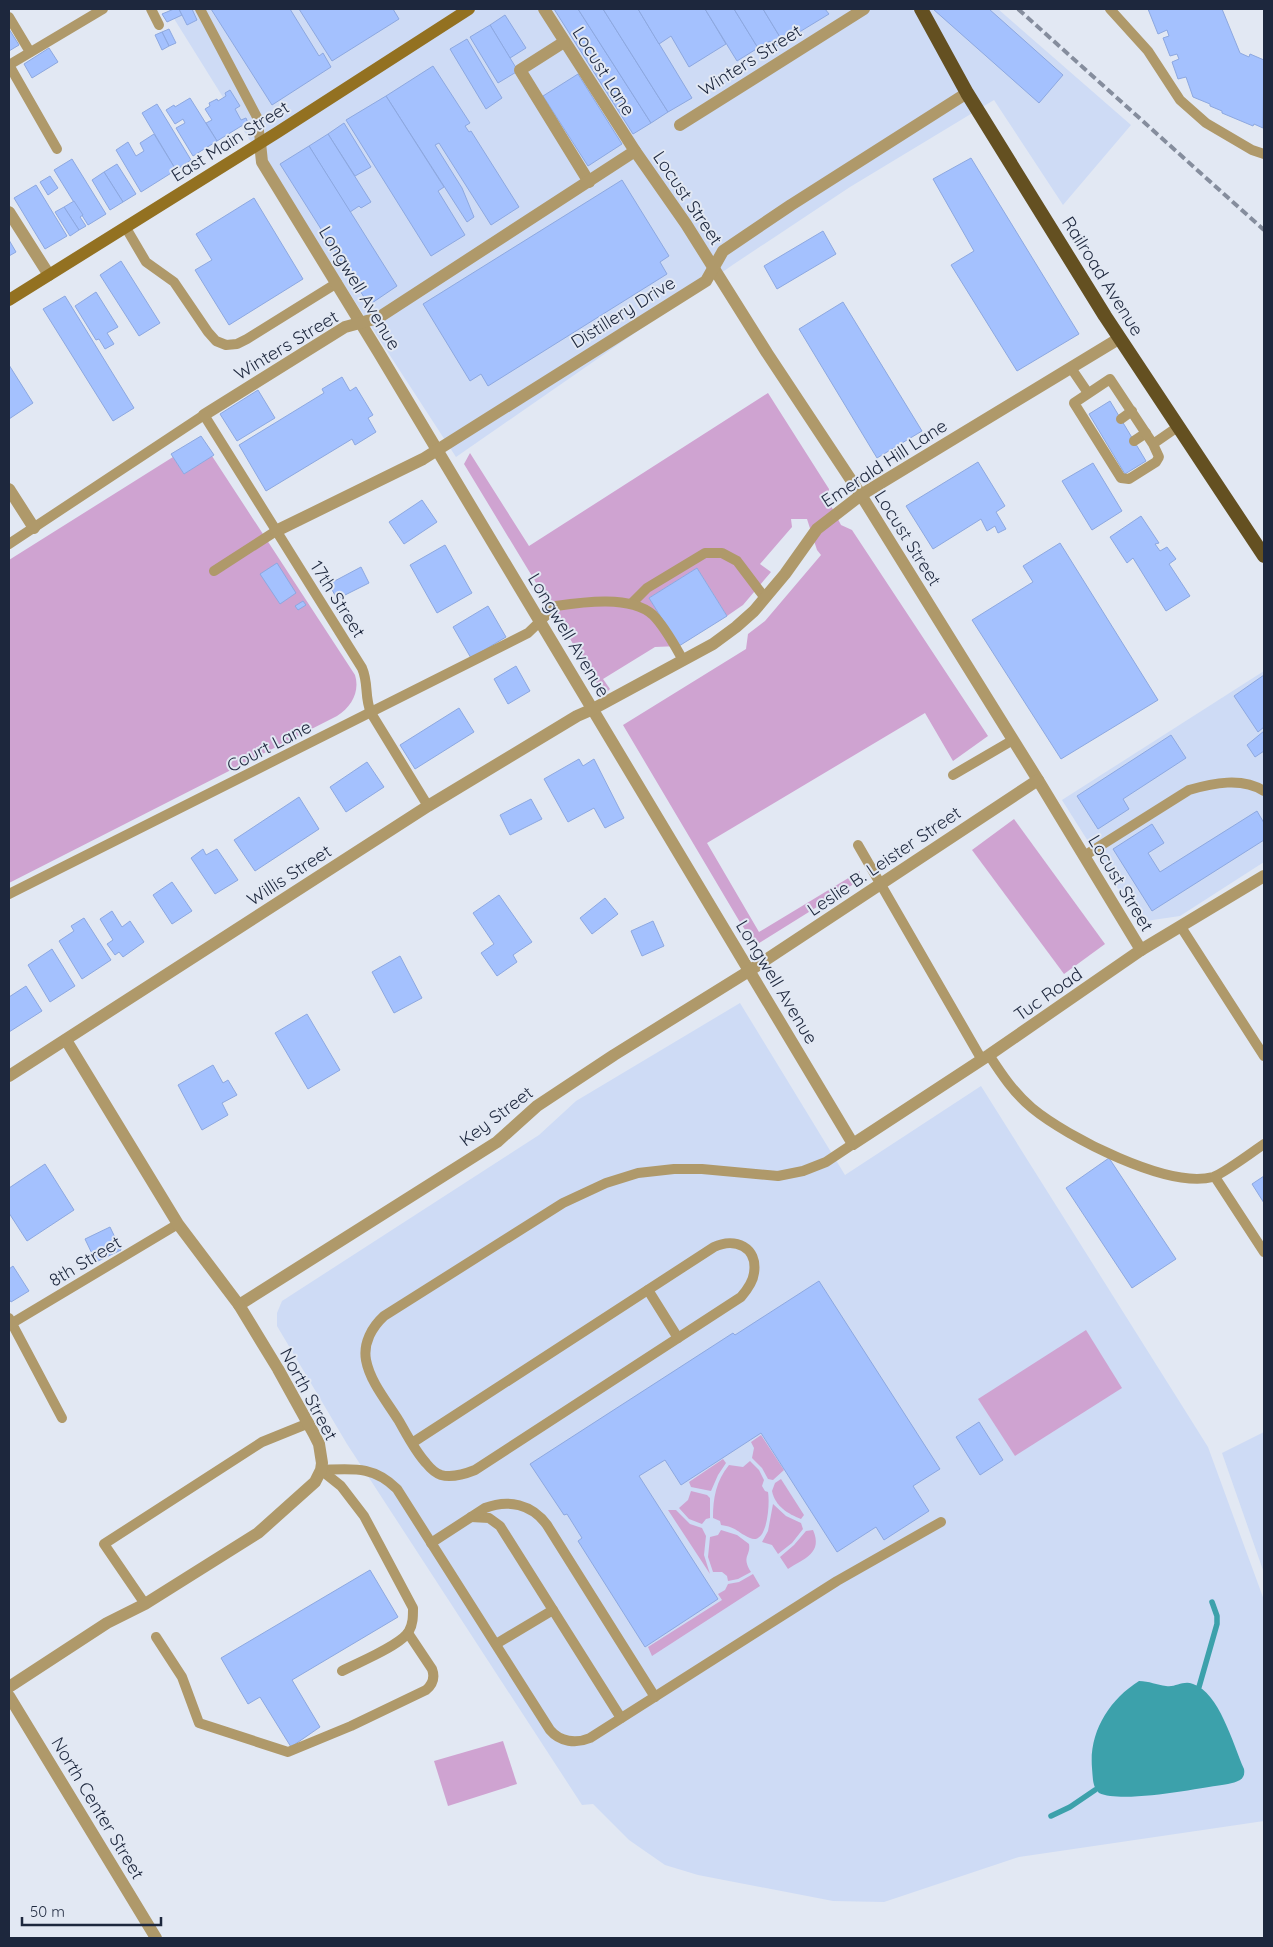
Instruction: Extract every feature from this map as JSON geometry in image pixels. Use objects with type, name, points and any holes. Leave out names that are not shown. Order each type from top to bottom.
[{"type":"highway","name":"Railroad Avenue","points":[[921,9],[967,93],[1120,338],[1264,556]]},
{"type":"main road","name":"East Main Street","points":[[9,300],[126,228],[469,9]]},
{"type":"street","name":"Locust Lane","points":[[544,9],[635,151]]},
{"type":"street","name":"Winters Street","points":[[680,125],[861,10]]},
{"type":"street","points":[[564,42],[520,70],[589,182]]},
{"type":"street","name":"Distillery Drive","points":[[276,532],[423,459],[706,281],[723,251],[791,205],[967,93]]},
{"type":"street","name":"Longwell Avenue","points":[[260,143],[262,162],[854,1144]]},
{"type":"street","name":"Winters Street","points":[[204,414],[345,327],[378,318],[635,151]]},
{"type":"street","name":"Locust Street","points":[[635,151],[686,224],[767,353],[860,495],[1038,780],[1141,950]]},
{"type":"street","points":[[9,212],[48,275]]},
{"type":"street","name":"Emerald Hill Lane","points":[[593,710],[721,639],[754,611],[817,530],[860,495],[1120,338]]},
{"type":"street","points":[[9,489],[34,528]]},
{"type":"street","name":"Willis Street","points":[[9,1076],[428,806],[576,716],[593,710]]},
{"type":"street","name":"Leslie B. Leister Street","points":[[749,971],[1038,780]]},
{"type":"street","name":"Tuc Road","points":[[854,1144],[985,1058],[1141,950],[1264,876]]},
{"type":"street","name":"Key Street","points":[[239,1305],[497,1142],[537,1106],[614,1055],[749,971]]},
{"type":"street","name":"North Street","points":[[66,1040],[178,1224],[239,1305],[309,1423],[322,1455],[321,1470]]},
{"type":"street","points":[[9,1687],[107,1623],[146,1604],[258,1533],[311,1488],[321,1470]]},
{"type":"street","name":"North Center Street","points":[[9,1696],[156,1938]]},
{"type":"lane","points":[[58,149],[9,65],[103,9]]},
{"type":"lane","points":[[150,9],[159,26]]},
{"type":"lane","points":[[200,9],[258,119],[260,143]]},
{"type":"lane","points":[[1110,9],[1148,51],[1180,100],[1206,123],[1252,150],[1264,154]]},
{"type":"lane","points":[[9,18],[30,52]]},
{"type":"lane","points":[[126,228],[146,262],[174,282],[208,332],[216,341],[226,345],[237,344],[247,339],[337,284]]},
{"type":"lane","points":[[1072,368],[1088,393]]},
{"type":"lane","points":[[1110,379],[1132,411],[1153,444],[1159,458],[1156,462],[1129,479],[1121,478],[1096,434],[1074,403],[1110,379]]},
{"type":"lane","points":[[1121,419],[1132,411]]},
{"type":"lane","name":"Winters Street","points":[[9,544],[204,414]]},
{"type":"lane","name":"17th Street","points":[[204,414],[362,668],[365,675],[366,698],[371,713],[428,806]]},
{"type":"lane","points":[[1153,444],[1178,426]]},
{"type":"lane","points":[[1134,441],[1146,433]]},
{"type":"lane","points":[[214,571],[276,532]]},
{"type":"lane","points":[[684,660],[654,616],[645,609],[631,604],[647,588],[705,552],[722,553],[737,561],[765,598]]},
{"type":"lane","name":"Court Lane","points":[[9,894],[528,633],[556,606],[602,602],[631,604]]},
{"type":"lane","points":[[953,775],[1013,740]]},
{"type":"lane","points":[[1084,856],[1189,790],[1208,785],[1235,783],[1248,785],[1264,791]]},
{"type":"lane","points":[[858,845],[985,1058],[1011,1088],[1032,1108],[1056,1126],[1096,1147],[1156,1172],[1195,1179],[1215,1177],[1264,1144]]},
{"type":"lane","points":[[1181,927],[1264,1056]]},
{"type":"lane","points":[[412,1443],[714,1247],[726,1242],[733,1242],[745,1248],[754,1262],[753,1278],[741,1297],[475,1470],[464,1474],[442,1475],[433,1471],[412,1443],[369,1371],[366,1360],[368,1339],[384,1316],[564,1203],[606,1183],[638,1173],[674,1169],[702,1168],[778,1176],[803,1172],[826,1162],[854,1144]]},
{"type":"lane","points":[[1215,1177],[1264,1252]]},
{"type":"lane","name":"8th Street","points":[[10,1322],[178,1224]]},
{"type":"lane","points":[[648,1290],[678,1338]]},
{"type":"lane","points":[[10,1322],[62,1418]]},
{"type":"lane","points":[[146,1604],[104,1544],[262,1442],[309,1423]]},
{"type":"lane","points":[[321,1470],[363,1469],[372,1471],[397,1488],[550,1730],[558,1738],[574,1742],[585,1740],[837,1581],[940,1522]]},
{"type":"lane","points":[[321,1470],[341,1486],[364,1516],[413,1608],[413,1621],[408,1633],[398,1642],[342,1671]]},
{"type":"lane","points":[[431,1542],[485,1508],[503,1503],[529,1508],[542,1518],[655,1697]]},
{"type":"lane","points":[[471,1517],[484,1517],[494,1520],[503,1530],[621,1718]]},
{"type":"lane","points":[[496,1644],[553,1610]]},
{"type":"lane","points":[[156,1637],[182,1677],[199,1723],[288,1752],[351,1726],[426,1690],[430,1686],[434,1674],[408,1633]]},
{"type":"shaded area","points":[[168,9],[998,9],[1131,125],[1063,205],[994,100],[850,187],[734,264],[456,457],[244,131]]},
{"type":"shaded area","points":[[768,393],[829,489],[828,500],[841,525],[852,530],[988,736],[953,761],[925,713],[707,843],[759,932],[860,871],[857,882],[756,945],[741,924],[623,725],[746,649],[748,634],[765,621],[821,555],[817,550],[807,519],[791,519],[792,527],[760,564],[771,572],[743,605],[727,616],[697,568],[649,598],[679,646],[655,647],[603,679],[610,689],[607,692],[601,690],[464,464],[470,453],[529,546]]},
{"type":"shaded area","points":[[212,456],[355,675],[356,687],[354,698],[347,708],[337,716],[9,883],[9,560],[173,457],[184,474]]},
{"type":"shaded area","points":[[1264,671],[1264,862],[1180,916],[1139,922],[1062,800]]},
{"type":"shaded area","points":[[1014,819],[1105,944],[1064,974],[972,850]]},
{"type":"shaded area","points":[[740,1003],[845,1175],[981,1086],[1208,1447],[1264,1600],[1264,1821],[1019,1857],[884,1902],[833,1901],[698,1875],[665,1865],[629,1840],[593,1804],[582,1805],[347,1444],[277,1326],[277,1313],[282,1301],[539,1135],[576,1101]]},
{"type":"shaded area","points":[[1086,1330],[1122,1388],[1015,1456],[978,1399]]},
{"type":"shaded area","points":[[1264,1432],[1264,1573],[1222,1453]]},
{"type":"shaded area","points":[[761,1435],[784,1470],[773,1480],[768,1479],[762,1468],[752,1458],[754,1448],[751,1442]]},
{"type":"shaded area","points":[[723,1459],[726,1463],[711,1491],[691,1487],[689,1482]]},
{"type":"shaded area","points":[[750,1461],[759,1470],[764,1480],[762,1486],[768,1492],[769,1497],[764,1530],[761,1536],[756,1539],[721,1525],[720,1521],[713,1518],[716,1490],[721,1477],[729,1465],[743,1467]]},
{"type":"shaded area","points":[[781,1479],[804,1515],[801,1519],[791,1515],[776,1501],[772,1491],[775,1483]]},
{"type":"shaded area","points":[[691,1491],[707,1495],[710,1498],[710,1518],[706,1519],[702,1524],[689,1519],[679,1508],[688,1500]]},
{"type":"shaded area","points":[[773,1504],[786,1516],[801,1523],[803,1529],[792,1543],[778,1554],[772,1545],[762,1542],[768,1531]]},
{"type":"shaded area","points":[[668,1510],[676,1510],[690,1524],[702,1528],[706,1536],[704,1555],[710,1574]]},
{"type":"shaded area","points":[[721,1530],[737,1535],[749,1544],[746,1559],[751,1572],[738,1579],[728,1581],[727,1576],[722,1572],[713,1572],[708,1557],[710,1537],[718,1535]]},
{"type":"shaded area","points":[[813,1530],[816,1544],[814,1550],[806,1558],[788,1569],[780,1557],[806,1531]]},
{"type":"shaded area","points":[[753,1574],[760,1586],[652,1656],[648,1647],[722,1600],[718,1594],[725,1590],[728,1584],[739,1582]]},
{"type":"shaded area","points":[[503,1741],[517,1784],[448,1806],[434,1761]]},
{"type":"water","points":[[1139,1681],[1169,1686],[1189,1683],[1202,1689],[1218,1708],[1224,1720],[1244,1769],[1244,1776],[1238,1781],[1228,1784],[1162,1794],[1125,1797],[1099,1793],[1094,1785],[1092,1768],[1094,1742],[1098,1730],[1110,1707]]},
{"type":"building","points":[[179,9],[182,15],[167,22],[162,14]]},
{"type":"building","points":[[179,9],[192,9],[197,20],[187,25]]},
{"type":"building","points":[[211,9],[290,9],[319,56],[323,53],[331,67],[272,105]]},
{"type":"building","points":[[299,9],[393,9],[399,19],[332,61]]},
{"type":"building","points":[[554,9],[578,9],[651,123],[633,134]]},
{"type":"building","points":[[578,9],[603,9],[668,112],[651,123]]},
{"type":"building","points":[[603,9],[638,9],[692,98],[668,112]]},
{"type":"building","points":[[638,9],[705,9],[726,44],[689,67],[671,36],[659,44]]},
{"type":"building","points":[[705,9],[734,9],[758,48],[737,61]]},
{"type":"building","points":[[734,9],[763,9],[783,42],[774,48],[770,41],[758,48]]},
{"type":"building","points":[[763,9],[825,9],[829,14],[783,42]]},
{"type":"building","points":[[933,9],[989,9],[1063,75],[1039,103]]},
{"type":"building","points":[[1148,9],[1222,9],[1240,53],[1249,57],[1250,54],[1264,60],[1263,128],[1254,124],[1253,126],[1222,113],[1222,111],[1210,106],[1210,104],[1193,97],[1186,77],[1178,79],[1172,62],[1179,59],[1177,54],[1170,56],[1163,38],[1169,36],[1167,30],[1158,34]]},
{"type":"building","points":[[505,15],[526,48],[510,58],[490,25]]},
{"type":"building","points":[[490,25],[518,71],[498,83],[470,37]]},
{"type":"building","points":[[9,29],[19,45],[9,51]]},
{"type":"building","points":[[169,29],[176,43],[169,46],[162,32]]},
{"type":"building","points":[[162,32],[169,46],[162,50],[155,35]]},
{"type":"building","points":[[467,39],[502,98],[486,109],[450,49]]},
{"type":"building","points":[[49,48],[58,62],[32,78],[24,64]]},
{"type":"building","points":[[433,66],[470,123],[465,126],[469,132],[471,131],[519,207],[491,225],[439,143],[435,145],[462,188],[474,217],[467,222],[386,96]]},
{"type":"building","points":[[578,74],[622,144],[588,166],[543,96]]},
{"type":"building","points":[[230,90],[240,106],[235,109],[241,120],[246,118],[248,123],[217,141],[206,123],[212,120],[205,109],[210,106],[209,103],[217,99],[218,101],[226,96],[225,93]]},
{"type":"building","points":[[386,96],[444,187],[438,191],[465,235],[431,256],[346,120]]},
{"type":"building","points":[[190,98],[217,141],[193,156],[176,128],[185,123],[183,119],[175,124],[166,110]]},
{"type":"building","points":[[157,104],[191,160],[176,170],[142,113]]},
{"type":"building","points":[[344,123],[371,167],[355,176],[328,134]]},
{"type":"building","points":[[154,134],[176,170],[141,192],[116,150],[128,142],[136,156],[144,151],[140,143]]},
{"type":"building","points":[[328,134],[371,202],[361,208],[359,206],[350,212],[309,146]]},
{"type":"building","points":[[309,146],[397,286],[369,305],[280,164]]},
{"type":"building","points":[[971,158],[1079,334],[1017,371],[951,265],[974,251],[933,179]]},
{"type":"building","points":[[72,159],[106,214],[88,225],[54,170]]},
{"type":"building","points":[[117,164],[136,194],[123,202],[104,172]]},
{"type":"building","points":[[104,172],[123,202],[110,210],[92,180]]},
{"type":"building","points":[[50,176],[58,188],[48,195],[40,182]]},
{"type":"building","points":[[622,180],[669,256],[660,262],[667,274],[488,386],[481,374],[470,381],[423,304]]},
{"type":"building","points":[[36,185],[67,236],[45,249],[14,198]]},
{"type":"building","points":[[254,198],[303,279],[229,325],[195,270],[212,260],[196,234]]},
{"type":"building","points":[[74,201],[83,215],[80,217],[86,226],[79,230],[64,207]]},
{"type":"building","points":[[64,207],[79,230],[70,236],[55,212]]},
{"type":"building","points":[[823,231],[836,254],[777,289],[764,266]]},
{"type":"building","points":[[9,240],[16,252],[9,256]]},
{"type":"building","points":[[121,261],[160,323],[139,336],[100,275]]},
{"type":"building","points":[[96,292],[118,327],[107,333],[114,344],[105,349],[99,339],[96,340],[75,306]]},
{"type":"building","points":[[65,296],[134,408],[113,421],[43,309]]},
{"type":"building","points":[[843,302],[922,431],[877,458],[799,329]]},
{"type":"building","points":[[9,365],[33,403],[9,419]]},
{"type":"building","points":[[342,377],[350,391],[356,387],[373,415],[368,418],[376,432],[355,445],[352,439],[266,491],[239,445],[324,393],[322,389]]},
{"type":"building","points":[[258,390],[275,418],[237,441],[220,414]]},
{"type":"building","points":[[1110,401],[1146,461],[1125,474],[1089,414]]},
{"type":"building","points":[[201,436],[214,455],[184,474],[171,454]]},
{"type":"building","points":[[978,462],[1005,506],[996,512],[1006,529],[998,533],[995,526],[987,531],[981,519],[933,549],[906,506]]},
{"type":"building","points":[[1093,463],[1122,511],[1092,530],[1062,481]]},
{"type":"building","points":[[422,500],[437,522],[404,544],[389,522]]},
{"type":"building","points":[[1141,516],[1159,543],[1155,544],[1160,551],[1167,547],[1176,559],[1169,564],[1190,596],[1166,611],[1133,558],[1127,563],[1110,537]]},
{"type":"building","points":[[1060,543],[1158,700],[1061,759],[972,620],[1033,582],[1023,566]]},
{"type":"building","points":[[445,545],[472,593],[437,613],[410,565]]},
{"type":"building","points":[[277,563],[296,593],[280,604],[260,574]]},
{"type":"building","points":[[361,567],[369,583],[337,599],[329,584]]},
{"type":"building","points":[[697,568],[727,616],[679,646],[649,598]]},
{"type":"building","points":[[303,601],[306,605],[298,610],[295,606]]},
{"type":"building","points":[[488,606],[506,637],[471,658],[453,627]]},
{"type":"building","points":[[516,666],[530,691],[508,704],[494,679]]},
{"type":"building","points":[[1264,675],[1264,727],[1258,732],[1234,696]]},
{"type":"building","points":[[459,708],[474,732],[415,769],[400,745]]},
{"type":"building","points":[[1264,731],[1264,751],[1255,757],[1247,745]]},
{"type":"building","points":[[1171,735],[1186,758],[1123,799],[1129,809],[1098,829],[1077,796]]},
{"type":"building","points":[[579,759],[583,766],[594,759],[624,818],[605,828],[594,808],[568,822],[544,779]]},
{"type":"building","points":[[367,762],[384,787],[346,812],[330,787]]},
{"type":"building","points":[[299,797],[319,829],[255,871],[234,840]]},
{"type":"building","points":[[531,799],[542,819],[510,835],[500,815]]},
{"type":"building","points":[[1257,811],[1264,823],[1264,840],[1152,911],[1113,849],[1152,824],[1164,843],[1148,853],[1160,872]]},
{"type":"building","points":[[203,849],[206,855],[217,849],[238,880],[215,894],[191,858]]},
{"type":"building","points":[[172,882],[192,911],[172,924],[153,895]]},
{"type":"building","points":[[499,895],[532,942],[513,955],[517,962],[497,976],[481,953],[494,944],[473,913]]},
{"type":"building","points":[[605,898],[618,914],[592,934],[580,918]]},
{"type":"building","points":[[112,911],[122,927],[130,921],[144,942],[123,957],[119,952],[115,955],[107,944],[113,940],[100,919]]},
{"type":"building","points":[[84,918],[111,960],[82,979],[59,941],[74,931],[71,926]]},
{"type":"building","points":[[653,921],[664,946],[642,956],[631,931]]},
{"type":"building","points":[[52,949],[75,986],[50,1002],[28,965]]},
{"type":"building","points":[[400,956],[422,998],[394,1013],[372,972]]},
{"type":"building","points":[[26,986],[42,1011],[9,1032],[9,997]]},
{"type":"building","points":[[307,1014],[340,1070],[308,1089],[275,1033]]},
{"type":"building","points":[[213,1065],[223,1083],[228,1080],[237,1095],[222,1103],[228,1115],[202,1130],[178,1085]]},
{"type":"building","points":[[1109,1158],[1176,1259],[1132,1288],[1066,1188]]},
{"type":"building","points":[[45,1164],[74,1210],[27,1241],[9,1213],[9,1188]]},
{"type":"building","points":[[1264,1176],[1264,1203],[1252,1184]]},
{"type":"building","points":[[110,1227],[121,1250],[96,1262],[85,1239]]},
{"type":"building","points":[[13,1266],[29,1291],[11,1302],[9,1299],[9,1269]]},
{"type":"building","points":[[819,1281],[940,1469],[913,1486],[929,1511],[884,1540],[876,1527],[837,1552],[761,1433],[681,1485],[665,1460],[639,1476],[718,1599],[645,1647],[578,1541],[582,1538],[567,1514],[564,1515],[530,1464],[733,1333],[735,1335]]},
{"type":"building","points":[[979,1422],[1003,1460],[980,1475],[956,1437]]},
{"type":"building","points":[[370,1570],[398,1617],[292,1680],[320,1727],[291,1747],[260,1697],[248,1704],[221,1658]]},
{"type":"waterway","points":[[1199,1687],[1217,1624],[1217,1616],[1212,1602]]},
{"type":"waterway","points":[[1051,1816],[1070,1807],[1095,1790]]},
{"type":"railway","points":[[1018,9],[1264,230]]}]
